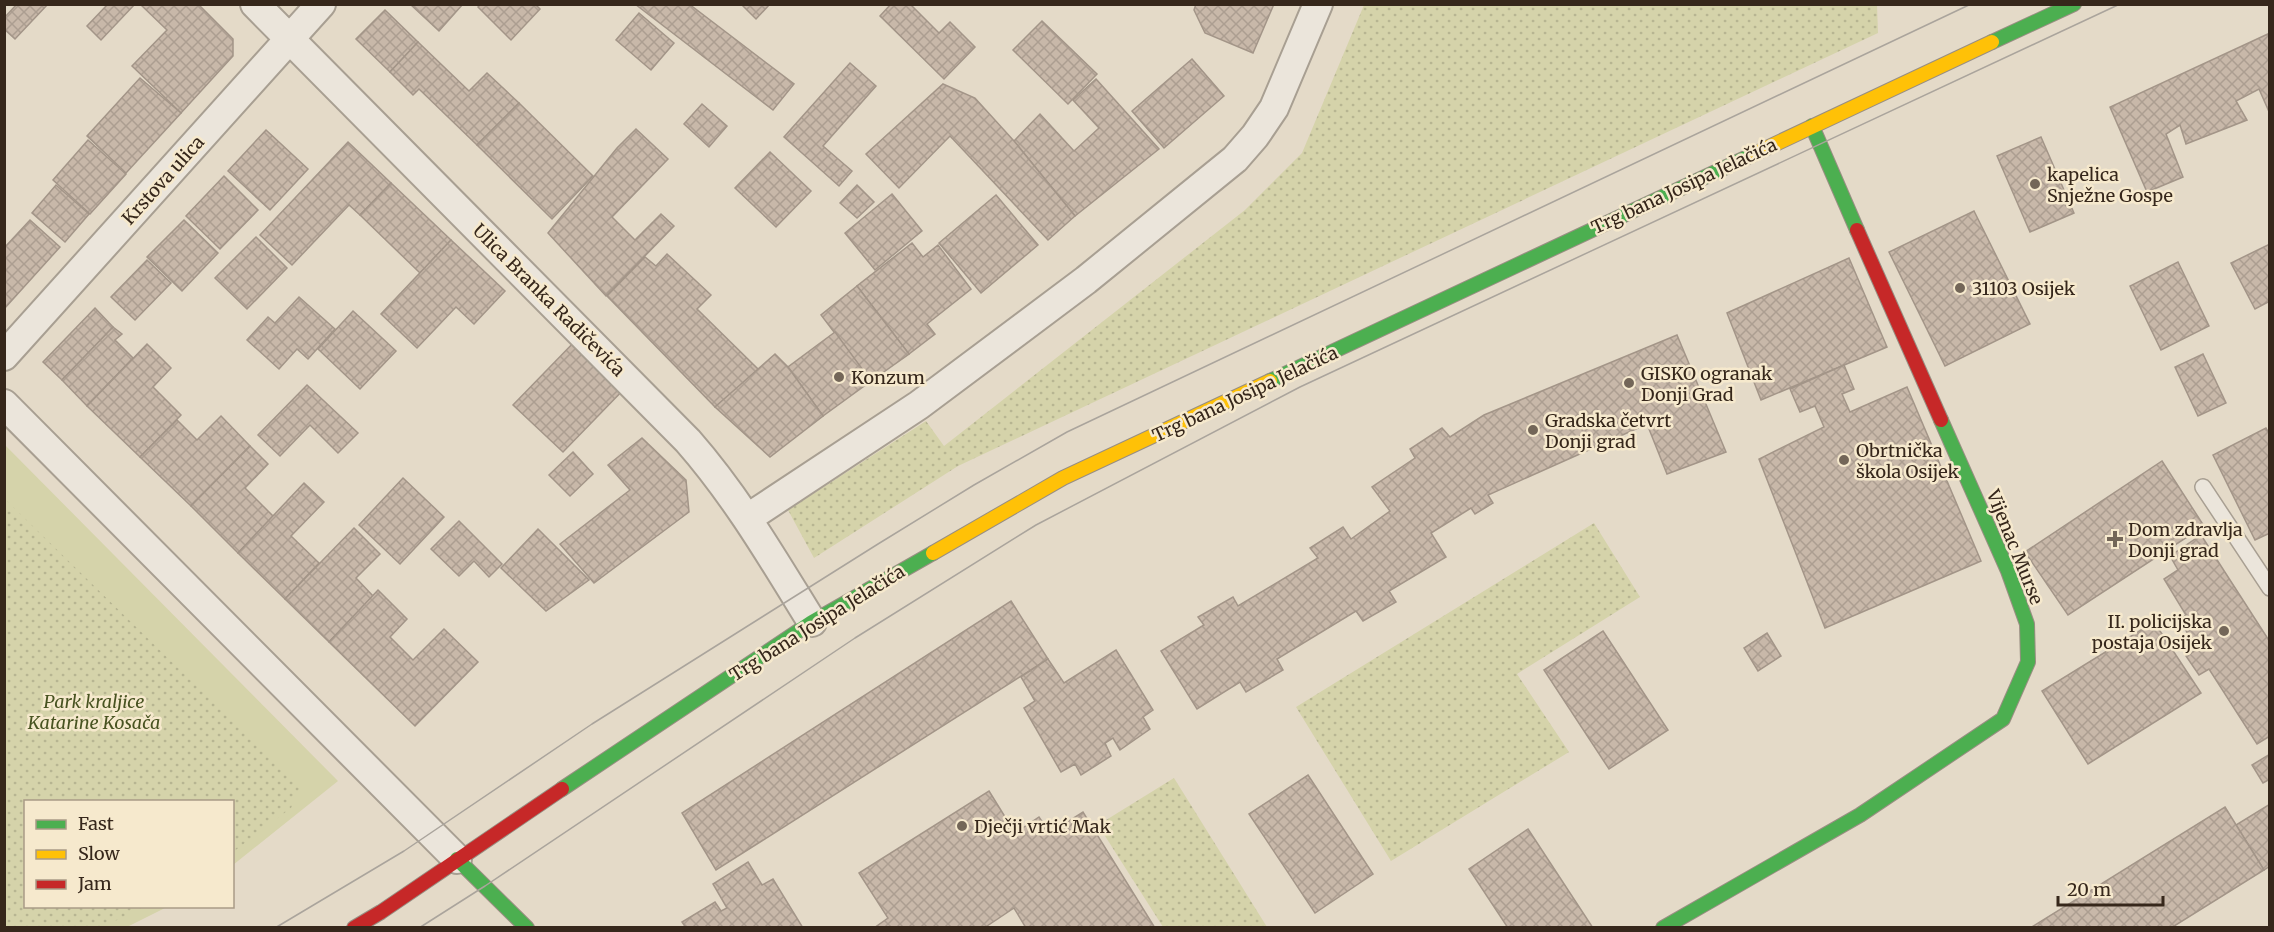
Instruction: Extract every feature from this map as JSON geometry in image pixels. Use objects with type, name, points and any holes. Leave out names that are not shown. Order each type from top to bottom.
[{"type":"main road","name":"Trg bana Josipa Jelačića","points":[[458,859],[812,622],[1063,478],[2074,4]]},
{"type":"main road","name":"Vijenac Murse","points":[[1663,927],[1860,815],[2003,719],[2028,662],[2027,624],[2008,571],[1812,126]]},
{"type":"main road","points":[[354,927],[381,912],[458,859],[527,927]]},
{"type":"street","name":"Ulica Branka Radičevića","points":[[255,4],[688,441],[709,465],[748,518],[812,622]]},
{"type":"street","name":"Krstova ulica","points":[[4,356],[321,4]]},
{"type":"street","points":[[748,518],[937,391],[1086,280],[1235,159],[1255,136],[1274,108],[1318,4]]},
{"type":"street","points":[[4,404],[458,859]]},
{"type":"lane","points":[[2203,487],[2270,588]]},
{"type":"green space","points":[[1364,5],[1877,5],[1878,33],[958,466],[814,558],[788,510],[926,421],[944,446],[1245,210],[1302,153]]},
{"type":"green space","name":"Park kraljice Katarine Kosača","points":[[4,444],[338,781],[234,864],[234,800],[24,800],[24,908],[165,908],[127,927],[5,927]]},
{"type":"green space","name":"Park kraljice Katarine Kosača","points":[[4,498],[300,787],[291,808],[234,851],[234,800],[24,800],[24,908],[141,908],[103,927],[5,927]]},
{"type":"green space","points":[[1594,523],[1640,597],[1517,674],[1569,752],[1391,861],[1296,707]]},
{"type":"green space","points":[[1174,778],[1267,927],[1163,927],[1098,825]]},
{"type":"building","points":[[17,4],[48,4],[15,39],[4,29],[4,18]]},
{"type":"building","points":[[108,4],[135,4],[101,40],[87,26]]},
{"type":"building","points":[[140,4],[198,4],[233,39],[233,56],[181,113],[132,66],[167,30]]},
{"type":"building","points":[[410,4],[463,4],[439,31]]},
{"type":"building","points":[[481,4],[535,4],[540,9],[511,40],[478,7]]},
{"type":"building","points":[[635,4],[689,4],[794,84],[773,110]]},
{"type":"building","points":[[745,4],[770,4],[756,19],[743,6]]},
{"type":"building","points":[[891,4],[910,4],[939,33],[950,22],[975,47],[944,79],[880,16]]},
{"type":"building","points":[[1196,4],[1274,4],[1253,53],[1205,33],[1194,10]]},
{"type":"building","points":[[385,10],[418,42],[390,72],[356,39]]},
{"type":"building","points":[[639,13],[674,43],[651,70],[616,40]]},
{"type":"building","points":[[1042,21],[1097,74],[1068,104],[1013,50]]},
{"type":"building","points":[[2270,33],[2270,114],[2259,89],[2236,101],[2247,120],[2186,144],[2180,125],[2166,134],[2183,177],[2147,192],[2110,107]]},
{"type":"building","points":[[418,42],[469,91],[487,73],[519,103],[477,145],[419,89],[413,95],[390,72]]},
{"type":"building","points":[[1192,59],[1224,96],[1164,148],[1132,111]]},
{"type":"building","points":[[850,63],[876,86],[823,146],[852,171],[839,186],[784,137]]},
{"type":"building","points":[[140,78],[181,113],[126,173],[87,136]]},
{"type":"building","points":[[1096,79],[1159,149],[1075,216],[1014,141],[1040,114],[1074,151],[1099,128],[1073,100]]},
{"type":"building","points":[[943,84],[975,98],[1014,141],[1075,216],[1048,240],[950,136],[899,188],[866,154]]},
{"type":"building","points":[[519,103],[593,176],[552,219],[477,145]]},
{"type":"building","points":[[702,104],[727,126],[709,147],[684,124]]},
{"type":"building","points":[[636,129],[668,159],[612,217],[635,240],[661,214],[674,226],[606,296],[548,233],[617,148]]},
{"type":"building","points":[[266,130],[308,169],[270,210],[228,171]]},
{"type":"building","name":"kapelica Snježne Gospe","points":[[2041,137],[2074,213],[2030,232],[1997,156]]},
{"type":"building","points":[[88,140],[126,174],[90,214],[53,180]]},
{"type":"building","points":[[348,142],[391,183],[360,215],[349,205],[292,265],[260,235]]},
{"type":"building","points":[[770,152],[811,191],[776,227],[735,188]]},
{"type":"building","points":[[224,176],[258,210],[220,249],[186,216]]},
{"type":"building","points":[[391,183],[451,240],[420,273],[360,215]]},
{"type":"building","points":[[56,185],[89,214],[65,242],[32,213]]},
{"type":"building","points":[[857,185],[874,202],[857,218],[840,203]]},
{"type":"building","points":[[892,194],[922,231],[875,270],[845,233]]},
{"type":"building","points":[[996,195],[1038,245],[981,293],[939,243]]},
{"type":"building","name":"31103 Osijek","points":[[1974,211],[2030,324],[1945,366],[1889,252]]},
{"type":"building","points":[[30,220],[60,247],[4,309],[4,248]]},
{"type":"building","points":[[184,220],[218,253],[182,291],[147,257]]},
{"type":"building","points":[[256,237],[287,268],[247,309],[215,278]]},
{"type":"building","points":[[451,240],[505,291],[474,324],[456,307],[417,348],[381,314]]},
{"type":"building","points":[[912,243],[923,257],[938,245],[971,289],[927,324],[935,334],[909,354],[857,286]]},
{"type":"building","points":[[2270,244],[2270,301],[2255,309],[2231,263]]},
{"type":"building","points":[[667,254],[711,295],[697,309],[759,370],[715,407],[607,296],[645,257],[656,266]]},
{"type":"building","points":[[1849,258],[1887,347],[1761,400],[1727,313]]},
{"type":"building","points":[[147,260],[171,283],[135,320],[111,297]]},
{"type":"building","points":[[2178,262],[2209,326],[2161,350],[2130,286]]},
{"type":"building","points":[[857,286],[909,354],[871,381],[821,315]]},
{"type":"building","points":[[299,297],[335,329],[308,359],[297,349],[279,369],[247,340],[268,317],[275,323]]},
{"type":"building","points":[[95,308],[113,327],[62,380],[43,362]]},
{"type":"building","points":[[353,311],[396,351],[360,389],[318,349]]},
{"type":"building","points":[[113,327],[122,334],[115,340],[133,358],[87,406],[62,380]]},
{"type":"building","points":[[835,332],[871,381],[823,416],[788,367]]},
{"type":"building","points":[[1677,335],[1726,452],[1667,474],[1647,424],[1488,495],[1493,503],[1475,514],[1471,508],[1431,533],[1446,557],[1389,591],[1396,602],[1363,621],[1356,611],[1277,659],[1283,670],[1246,692],[1240,682],[1197,709],[1161,651],[1204,625],[1198,617],[1233,597],[1238,606],[1318,558],[1310,548],[1343,527],[1351,539],[1390,511],[1372,487],[1415,458],[1410,449],[1442,428],[1450,437],[1484,415]]},
{"type":"building","points":[[579,337],[629,384],[563,452],[513,405]]},
{"type":"building","points":[[147,344],[171,368],[153,387],[181,415],[140,457],[87,406]]},
{"type":"building","points":[[775,354],[788,367],[823,416],[770,457],[715,407]]},
{"type":"building","points":[[2203,354],[2226,403],[2198,416],[2175,367]]},
{"type":"building","points":[[1844,365],[1854,389],[1842,394],[1850,412],[1907,387],[1981,561],[1825,628],[1759,459],[1824,427],[1815,406],[1800,412],[1790,389]]},
{"type":"building","points":[[307,385],[358,433],[338,453],[310,425],[280,456],[258,435]]},
{"type":"building","points":[[221,416],[250,446],[191,506],[140,457],[177,420],[197,440]]},
{"type":"building","points":[[2266,428],[2270,435],[2270,533],[2255,540],[2213,455]]},
{"type":"building","points":[[642,438],[686,480],[689,512],[594,583],[560,544],[630,490],[608,465]]},
{"type":"building","points":[[250,446],[268,464],[245,488],[273,516],[238,553],[191,506]]},
{"type":"building","points":[[573,452],[593,474],[570,496],[549,475]]},
{"type":"building","name":"Dom zdravlja Donji grad","points":[[2162,461],[2204,526],[2068,615],[2025,552]]},
{"type":"building","points":[[403,478],[444,517],[400,564],[359,525]]},
{"type":"building","points":[[304,483],[324,502],[291,536],[319,563],[285,599],[238,553]]},
{"type":"building","points":[[459,521],[502,564],[489,577],[474,561],[459,576],[431,549]]},
{"type":"building","points":[[354,528],[380,554],[356,578],[373,596],[329,642],[285,599]]},
{"type":"building","points":[[538,529],[589,580],[546,611],[501,568]]},
{"type":"building","name":"II. policijska postaja Osijek","points":[[2201,535],[2270,642],[2270,736],[2257,744],[2209,669],[2199,675],[2186,656],[2198,649],[2179,620],[2186,615],[2164,579],[2178,570],[2170,556]]},
{"type":"building","points":[[378,590],[407,619],[390,637],[413,660],[444,629],[478,662],[415,726],[329,642]]},
{"type":"building","points":[[1011,601],[1048,659],[716,870],[682,813]]},
{"type":"building","points":[[2154,622],[2201,693],[2088,764],[2042,691]]},
{"type":"building","points":[[1603,631],[1668,730],[1609,769],[1544,670]]},
{"type":"building","points":[[1767,633],[1781,656],[1758,671],[1744,648]]},
{"type":"building","points":[[1116,650],[1153,710],[1143,717],[1150,729],[1120,750],[1113,738],[1105,743],[1111,756],[1081,775],[1075,764],[1061,772],[1024,708],[1035,701],[1021,677],[1048,659],[1064,683]]},
{"type":"building","points":[[2270,754],[2270,779],[2263,783],[2252,765]]},
{"type":"building","points":[[1308,775],[1373,874],[1315,913],[1249,814]]},
{"type":"building","name":"Dječji vrtić Mak","points":[[989,791],[1015,833],[1039,817],[1050,833],[1083,812],[1155,928],[1026,928],[1014,908],[984,928],[874,928],[888,918],[859,873]]},
{"type":"building","points":[[2270,804],[2270,866],[2264,870],[2236,825]]},
{"type":"building","points":[[2225,807],[2264,870],[2171,928],[2030,928]]},
{"type":"building","points":[[1528,829],[1593,928],[1508,928],[1469,869]]},
{"type":"building","points":[[748,862],[762,885],[773,879],[803,928],[686,928],[682,922],[715,902],[721,911],[727,908],[713,884]]},
{"type":"tram line","points":[[275,928],[404,851],[592,724],[878,544],[974,485],[1067,432],[1971,4]]},
{"type":"tram line","points":[[419,928],[855,638],[1036,525],[1300,387],[2120,4]]},
{"type":"traffic: fast","points":[[1992,42],[2074,4]]},
{"type":"traffic: fast","points":[[1812,126],[1857,230]]},
{"type":"traffic: fast","points":[[1270,381],[1754,154]]},
{"type":"traffic: fast","points":[[1663,928],[1860,815],[2003,719],[2028,662],[2027,624],[2008,571],[1941,420]]},
{"type":"traffic: fast","points":[[562,789],[812,622],[933,553]]},
{"type":"traffic: fast","points":[[457,859],[527,928]]},
{"type":"traffic: slow","points":[[1754,154],[1992,42]]},
{"type":"traffic: slow","points":[[933,553],[1063,478],[1270,381]]},
{"type":"traffic: jam","points":[[1857,230],[1941,420]]},
{"type":"traffic: jam","points":[[354,928],[562,789]]},
{"type":"place","name":"kapelica Snježne Gospe","points":[[2035,184]]},
{"type":"place","name":"31103 Osijek","points":[[1960,288]]},
{"type":"place","name":"Konzum","points":[[839,377]]},
{"type":"place","name":"GISKO ogranak Donji Grad","points":[[1629,383]]},
{"type":"place","name":"Gradska četvrt Donji grad","points":[[1533,430]]},
{"type":"place","name":"Obrtnička škola Osijek","points":[[1844,460]]},
{"type":"place","name":"Dom zdravlja Donji grad","points":[[2115,539]]},
{"type":"place","name":"II. policijska postaja Osijek","points":[[2224,631]]},
{"type":"place","name":"Dječji vrtić Mak","points":[[962,826]]}]
